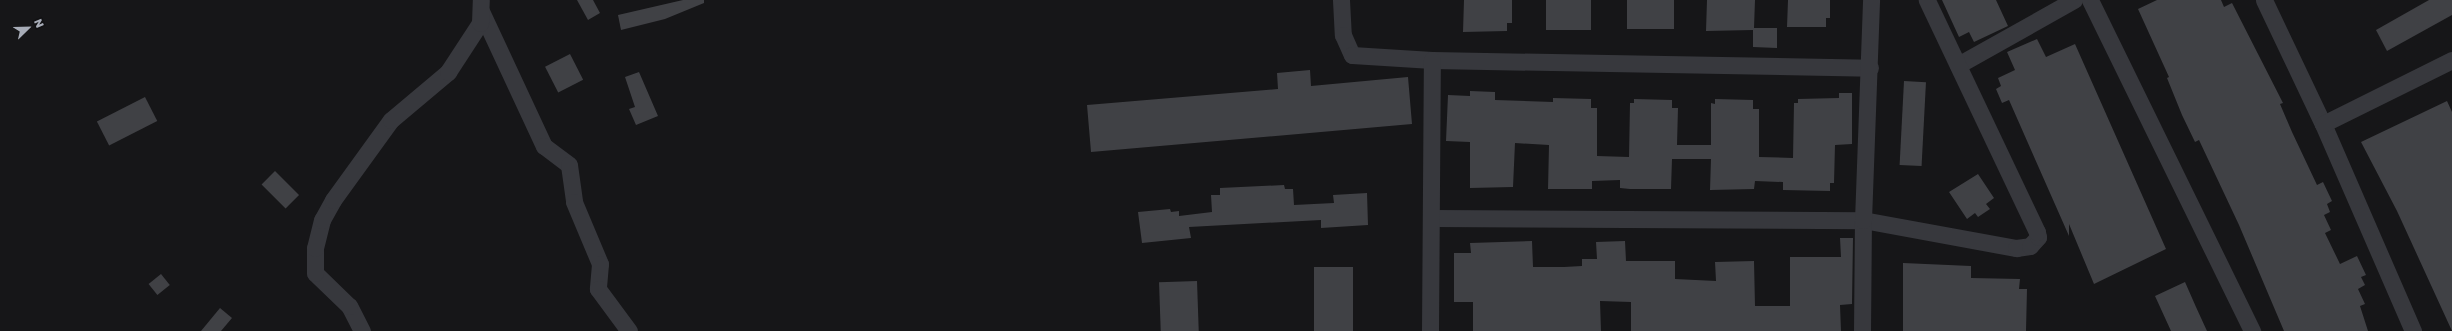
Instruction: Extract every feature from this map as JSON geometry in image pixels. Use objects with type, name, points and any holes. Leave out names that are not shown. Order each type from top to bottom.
[{"type":"street","points":[[1341,0],[1343,35],[1352,55],[1432,60],[1870,68]]},
{"type":"street","points":[[1862,331],[1863,220],[1870,68],[1871,0]]},
{"type":"street","points":[[1432,218],[1863,220],[2016,248],[2035,242],[2037,232],[1928,0]]},
{"type":"street","points":[[1958,65],[2074,0]]},
{"type":"street","points":[[2090,0],[2252,331]]},
{"type":"street","points":[[2264,0],[2323,124],[2413,331]]},
{"type":"street","points":[[362,331],[349,306],[315,274],[315,248],[322,220],[358,163],[391,120],[448,72],[480,24],[483,4]]},
{"type":"street","points":[[483,4],[544,146],[569,165],[574,202],[600,264],[598,288],[629,331]]},
{"type":"street","points":[[1430,331],[1432,60]]},
{"type":"street","points":[[2323,124],[2452,60]]},
{"type":"building","points":[[577,0],[593,0],[600,13],[588,20]]},
{"type":"building","points":[[683,0],[704,0],[704,3],[665,19],[621,30],[618,15]]},
{"type":"building","points":[[1464,0],[1512,0],[1512,23],[1507,23],[1507,31],[1463,32]]},
{"type":"building","points":[[1546,0],[1591,0],[1591,30],[1546,30]]},
{"type":"building","points":[[1627,0],[1674,0],[1674,29],[1627,29]]},
{"type":"building","points":[[1707,0],[1755,0],[1754,28],[1777,28],[1777,48],[1753,47],[1753,30],[1706,31]]},
{"type":"building","points":[[1788,0],[1830,0],[1830,18],[1826,18],[1826,27],[1787,27]]},
{"type":"building","points":[[1942,0],[1996,0],[2008,26],[1974,42],[1969,32],[1959,37]]},
{"type":"building","points":[[2157,0],[2221,0],[2224,7],[2232,3],[2283,103],[2280,104],[2317,185],[2323,182],[2332,201],[2327,204],[2330,212],[2324,215],[2331,230],[2325,233],[2340,264],[2357,256],[2366,275],[2361,277],[2365,285],[2358,289],[2365,304],[2360,306],[2368,331],[2284,331],[2239,225],[2199,140],[2195,142],[2182,115],[2167,78],[2169,77],[2138,9]]},
{"type":"building","points":[[2429,0],[2452,0],[2452,15],[2387,51],[2376,30]]},
{"type":"building","points":[[2037,39],[2046,57],[2075,44],[2166,249],[2094,284],[2069,224],[2069,236],[2009,100],[2002,103],[1996,89],[2001,86],[1998,78],[2015,70],[2007,52]]},
{"type":"building","points":[[570,54],[583,80],[558,93],[545,67]]},
{"type":"building","points":[[1310,70],[1311,86],[1408,77],[1412,124],[1091,152],[1087,105],[1278,89],[1277,73]]},
{"type":"building","points":[[639,72],[658,116],[636,125],[629,109],[635,107],[625,77]]},
{"type":"building","points":[[1904,81],[1926,82],[1922,166],[1900,165]]},
{"type":"building","points":[[1470,91],[1495,92],[1495,100],[1553,102],[1553,98],[1591,99],[1591,108],[1597,108],[1597,156],[1629,157],[1630,103],[1634,103],[1634,99],[1672,100],[1672,108],[1678,108],[1677,145],[1711,145],[1711,103],[1715,104],[1715,99],[1753,100],[1753,109],[1759,109],[1759,157],[1793,158],[1794,103],[1798,103],[1798,99],[1839,98],[1839,93],[1852,93],[1852,144],[1835,145],[1834,183],[1830,183],[1830,191],[1783,190],[1783,182],[1755,181],[1754,189],[1710,190],[1711,159],[1672,159],[1671,189],[1620,188],[1620,180],[1592,181],[1592,189],[1548,189],[1549,145],[1515,143],[1513,187],[1470,188],[1470,142],[1446,141],[1448,95],[1470,96]]},
{"type":"building","points":[[145,97],[157,121],[109,146],[97,122]]},
{"type":"building","points":[[2447,101],[2452,112],[2452,331],[2397,211],[2361,142]]},
{"type":"building","points":[[275,171],[299,195],[286,208],[262,184]]},
{"type":"building","points":[[1978,174],[1994,198],[1986,204],[1990,209],[1978,217],[1975,213],[1967,219],[1949,192]]},
{"type":"building","points":[[1284,185],[1285,189],[1293,189],[1294,205],[1334,203],[1333,195],[1367,193],[1368,225],[1321,228],[1321,220],[1189,227],[1191,238],[1142,243],[1138,212],[1170,209],[1171,212],[1179,211],[1179,216],[1212,212],[1211,195],[1220,195],[1220,188]]},
{"type":"building","points":[[1840,238],[1853,238],[1852,304],[1840,305],[1841,331],[1631,331],[1631,302],[1600,301],[1601,331],[1473,331],[1473,302],[1454,302],[1454,253],[1471,253],[1470,243],[1532,241],[1533,267],[1564,267],[1582,266],[1582,259],[1597,259],[1596,242],[1625,241],[1626,261],[1675,261],[1675,279],[1716,281],[1715,262],[1754,261],[1755,306],[1790,306],[1790,257],[1841,257]]},
{"type":"building","points":[[1903,263],[1971,266],[1971,278],[2020,279],[2019,289],[2027,289],[2026,331],[1903,331]]},
{"type":"building","points":[[1314,267],[1353,267],[1353,331],[1314,331]]},
{"type":"building","points":[[161,274],[170,285],[157,295],[149,284]]},
{"type":"building","points":[[1197,281],[1199,331],[1161,331],[1159,282]]},
{"type":"building","points":[[2185,282],[2207,331],[2171,331],[2155,296]]},
{"type":"building","points":[[220,308],[232,318],[221,331],[201,331]]}]
